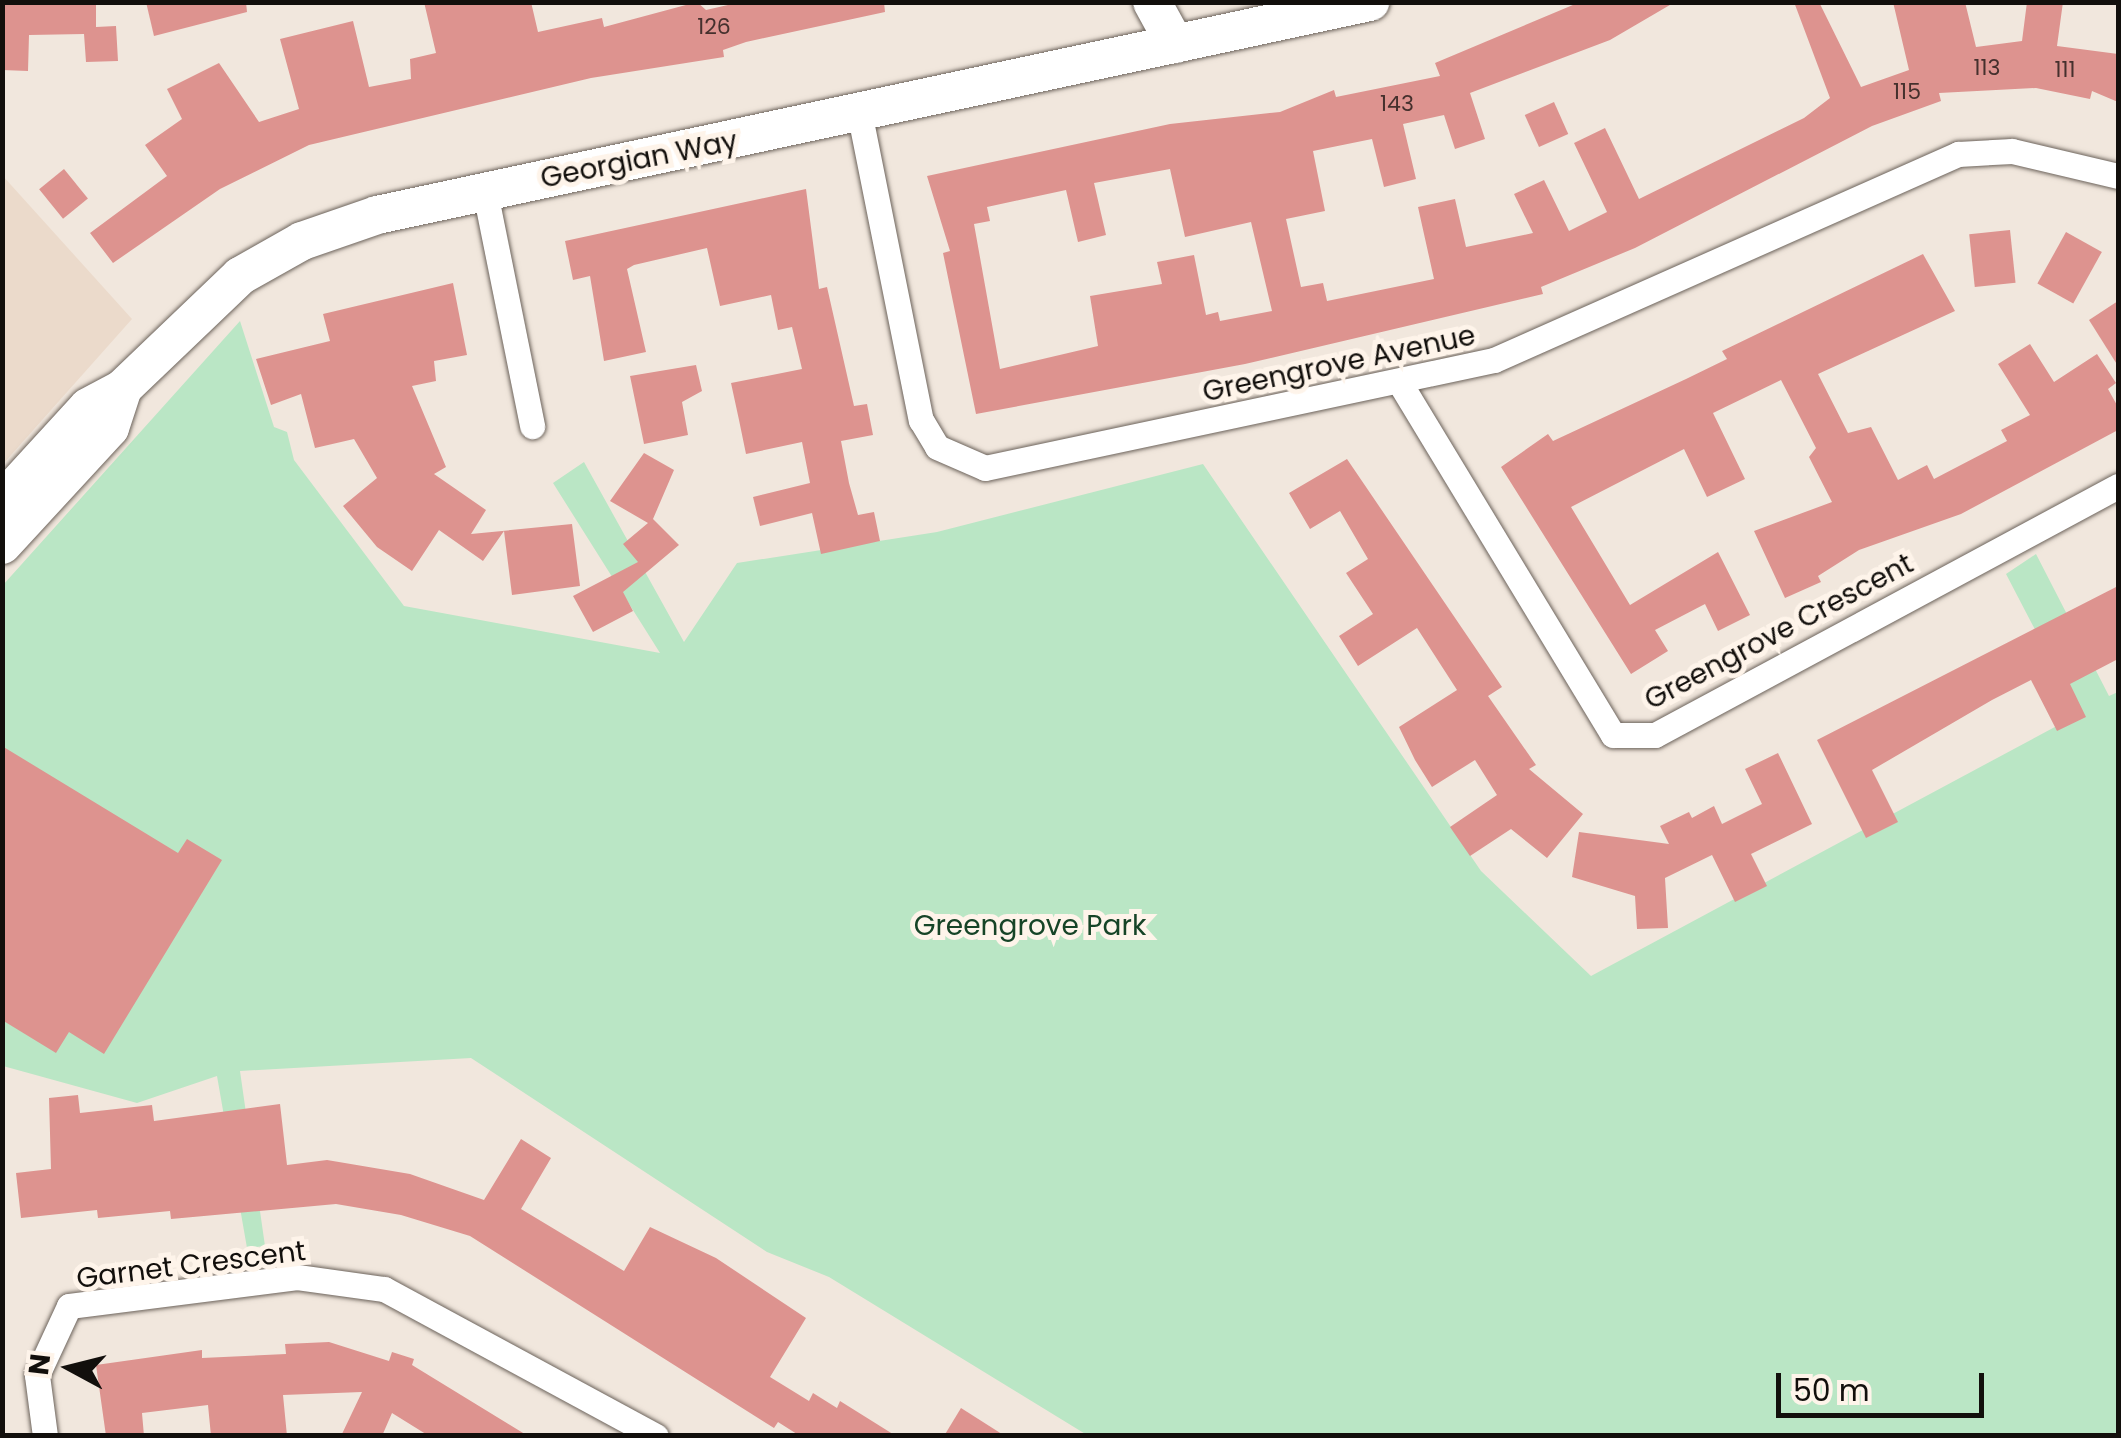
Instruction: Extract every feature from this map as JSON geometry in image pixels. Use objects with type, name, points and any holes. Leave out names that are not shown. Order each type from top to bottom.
[{"type":"street","points":[[1152,2],[1175,44]]},
{"type":"street","points":[[1175,44],[1180,2]]},
{"type":"street","name":"Georgian Way","points":[[2,501],[88,407],[123,388],[240,276],[302,241],[485,192],[860,116],[1370,2]]},
{"type":"street","name":"Greengrove Avenue","points":[[860,116],[921,420],[936,447],[985,468],[1401,385],[1494,360],[1958,154],[2012,152],[2118,176]]},
{"type":"street","points":[[485,192],[532,426]]},
{"type":"street","name":"Greengrove Crescent","points":[[1401,385],[1613,735],[1655,735],[2118,486]]},
{"type":"street","points":[[2,545],[110,428],[123,388]]},
{"type":"street","name":"Garnet Crescent","points":[[45,1436],[37,1375],[69,1306],[297,1277],[384,1289],[656,1436]]},
{"type":"shaded area","points":[[2,175],[132,319],[3,464],[2,464]]},
{"type":"green space","name":"Greengrove Park","points":[[240,321],[274,427],[287,432],[294,460],[404,606],[660,653],[553,483],[584,462],[684,642],[737,563],[937,532],[1203,464],[1481,871],[1591,976],[2079,714],[2006,574],[2036,554],[2109,696],[2118,692],[2118,1435],[1087,1435],[829,1277],[767,1252],[471,1058],[240,1071],[265,1246],[247,1248],[217,1076],[137,1103],[3,1066],[3,585]]},
{"type":"building","points":[[2,2],[96,2],[96,27],[116,26],[118,61],[86,62],[84,34],[29,35],[28,71],[2,70]]},
{"type":"building","points":[[146,2],[246,2],[247,12],[154,36]]},
{"type":"building","points":[[424,2],[531,2],[538,32],[602,18],[604,27],[697,2],[706,10],[741,2],[884,2],[885,12],[746,42],[723,50],[724,57],[591,78],[309,145],[220,189],[113,263],[90,233],[167,176],[145,145],[182,119],[167,89],[219,63],[259,122],[299,109],[280,39],[353,21],[369,87],[411,79],[410,59],[436,53]]},
{"type":"building","points":[[1580,2],[1675,2],[1610,40],[1470,93],[1485,139],[1455,149],[1444,115],[1403,124],[1416,179],[1384,187],[1372,139],[1313,151],[1325,211],[1286,219],[1301,287],[1323,283],[1327,301],[1434,279],[1418,207],[1455,199],[1466,247],[1533,233],[1514,194],[1544,180],[1569,231],[1607,212],[1574,143],[1605,128],[1639,199],[1804,118],[1830,98],[1794,2],[1819,2],[1861,87],[1909,70],[1893,2],[1965,2],[1976,47],[2022,41],[2027,2],[2063,2],[2057,46],[2118,54],[2118,102],[2092,91],[2090,99],[2036,88],[1939,93],[1941,101],[1872,126],[1635,248],[1541,287],[1543,294],[1245,364],[976,414],[943,253],[950,251],[927,176],[1170,124],[1280,112],[1334,90],[1336,97],[1440,76],[1435,63]],"holes":[[[1170,169],[1185,237],[1251,222],[1272,311],[1220,321],[1218,312],[1206,315],[1194,255],[1157,262],[1162,284],[1090,296],[1098,346],[1000,369],[974,224],[990,221],[987,207],[1066,190],[1078,242],[1106,235],[1094,183]]]},
{"type":"building","points":[[1554,102],[1568,134],[1539,147],[1525,115]]},
{"type":"building","points":[[64,169],[88,199],[63,219],[39,189]]},
{"type":"building","points":[[806,189],[819,289],[827,287],[854,406],[867,404],[873,435],[841,441],[849,483],[858,515],[874,512],[880,541],[821,554],[812,513],[760,526],[753,497],[810,483],[802,442],[746,454],[731,383],[802,369],[792,327],[778,330],[771,295],[720,306],[707,248],[634,265],[627,269],[646,352],[604,361],[590,276],[573,280],[565,241]]},
{"type":"building","points":[[2010,230],[2016,283],[1975,287],[1969,234]]},
{"type":"building","points":[[2066,232],[2102,252],[2073,303],[2037,284]]},
{"type":"building","points":[[1923,254],[1955,311],[1818,374],[1848,433],[1871,427],[1898,480],[1927,465],[1934,479],[2007,441],[2001,430],[2030,415],[1998,364],[2030,344],[2054,382],[2097,354],[2116,383],[2108,389],[2118,407],[2118,430],[1961,514],[1859,550],[1818,576],[1821,582],[1785,598],[1754,531],[1832,502],[1809,457],[1816,448],[1781,380],[1713,413],[1745,479],[1707,497],[1684,449],[1571,507],[1630,605],[1718,552],[1750,615],[1718,631],[1705,604],[1655,630],[1668,651],[1631,674],[1501,467],[1548,434],[1553,441],[1686,379],[1727,359],[1722,351]]},
{"type":"building","points":[[453,283],[467,355],[434,361],[436,381],[412,386],[446,467],[434,474],[486,510],[471,534],[572,524],[580,586],[512,595],[504,531],[483,561],[439,530],[412,571],[377,547],[343,506],[377,478],[354,439],[315,448],[301,394],[271,405],[256,359],[330,341],[323,314]]},
{"type":"building","points":[[2118,301],[2118,366],[2089,320]]},
{"type":"building","points":[[696,365],[702,391],[682,402],[688,435],[644,444],[630,376]]},
{"type":"building","points":[[644,453],[674,470],[653,519],[679,545],[623,592],[633,611],[593,632],[573,596],[638,562],[623,544],[648,523],[610,501]]},
{"type":"building","points":[[1347,459],[1502,687],[1488,696],[1536,765],[1529,769],[1583,814],[1547,858],[1511,829],[1470,856],[1450,827],[1497,795],[1475,760],[1432,787],[1399,727],[1457,690],[1417,628],[1358,666],[1339,636],[1373,614],[1346,573],[1368,559],[1340,511],[1310,529],[1289,493]]},
{"type":"building","points":[[2118,586],[2118,659],[2070,684],[2086,717],[2057,731],[2031,680],[1992,700],[1872,770],[1898,822],[1866,838],[1817,740]]},
{"type":"building","points":[[2,746],[178,853],[187,839],[222,860],[104,1054],[69,1032],[56,1053],[2,1020]]},
{"type":"building","points":[[1778,753],[1812,824],[1751,854],[1767,886],[1735,902],[1712,855],[1665,878],[1668,928],[1637,929],[1635,896],[1572,877],[1579,832],[1669,844],[1660,826],[1689,812],[1692,818],[1714,806],[1722,824],[1762,804],[1745,769]]},
{"type":"building","points":[[78,1095],[80,1113],[152,1105],[154,1121],[280,1104],[287,1165],[327,1160],[410,1174],[484,1200],[521,1139],[551,1158],[521,1209],[624,1271],[650,1227],[716,1258],[806,1318],[770,1377],[809,1401],[813,1393],[837,1408],[840,1401],[896,1436],[800,1436],[778,1422],[774,1428],[470,1236],[401,1215],[336,1204],[171,1219],[170,1211],[98,1218],[97,1210],[21,1218],[16,1173],[51,1169],[49,1098]]},
{"type":"building","points":[[329,1342],[389,1361],[392,1352],[414,1359],[412,1365],[528,1436],[429,1436],[392,1413],[382,1436],[341,1436],[362,1392],[283,1395],[287,1436],[211,1436],[208,1405],[142,1413],[144,1436],[106,1436],[96,1365],[202,1350],[202,1358],[286,1354],[285,1344]]},
{"type":"building","points":[[961,1408],[1005,1436],[944,1436]]}]
